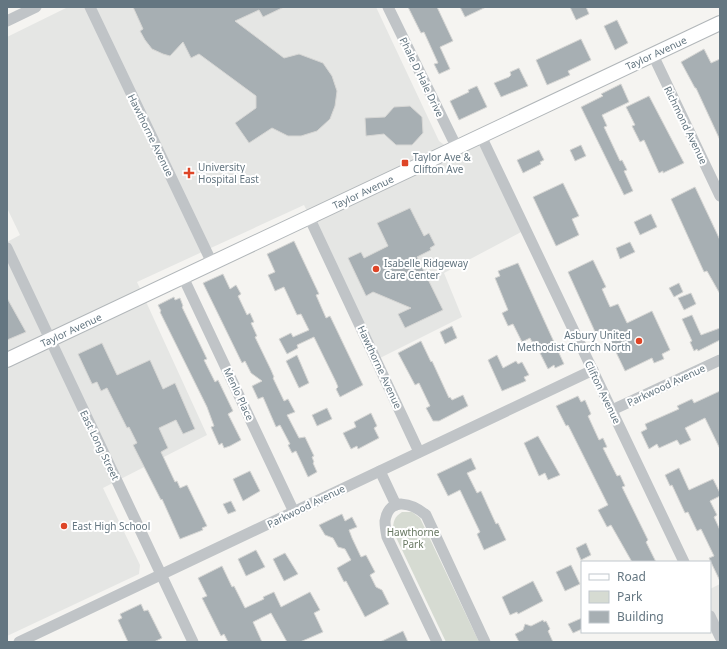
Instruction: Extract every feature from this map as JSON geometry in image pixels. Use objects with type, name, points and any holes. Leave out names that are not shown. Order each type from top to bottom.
[{"type":"main road","name":"Taylor Avenue","points":[[7,360],[720,23]]},
{"type":"street","points":[[7,21],[36,7]]},
{"type":"street","name":"Hawthorne Avenue","points":[[90,7],[212,263]]},
{"type":"street","name":"Phale D Hale Drive","points":[[388,7],[456,148]]},
{"type":"street","name":"Richmond Avenue","points":[[653,55],[720,196]]},
{"type":"street","name":"Clifton Avenue","points":[[481,136],[684,561]]},
{"type":"street","name":"Hawthorne Avenue","points":[[309,218],[419,452]]},
{"type":"street","name":"East Long Street","points":[[7,248],[49,340],[193,642]]},
{"type":"street","name":"Menlo Place","points":[[184,277],[294,512]]},
{"type":"street","name":"Parkwood Avenue","points":[[612,410],[720,360]]},
{"type":"street","name":"Parkwood Avenue","points":[[19,642],[593,370]]},
{"type":"street","points":[[380,471],[396,505]]},
{"type":"street","points":[[437,642],[387,536],[385,521],[389,511],[396,505],[406,503],[416,507],[426,515],[485,642]]},
{"type":"street","points":[[711,618],[720,637]]},
{"type":"shaded area","points":[[68,7],[376,7],[439,141],[454,152],[479,141],[523,231],[444,273],[462,317],[380,358],[304,205],[137,282],[207,435],[103,488],[140,565],[139,574],[7,636],[7,242],[20,235],[7,208],[7,37]]},
{"type":"shaded area","points":[[720,584],[720,642],[711,626],[711,588]]},
{"type":"green space","name":"Hawthorne Park","points":[[402,512],[412,512],[420,518],[479,642],[446,642],[393,531],[394,520]]},
{"type":"building","points":[[133,7],[284,7],[263,17],[259,10],[235,21],[284,58],[299,54],[323,63],[332,76],[337,91],[335,106],[330,119],[317,131],[301,136],[288,136],[272,128],[249,143],[235,123],[256,108],[256,96],[199,54],[191,58],[183,42],[170,56],[152,49],[140,31],[143,29]]},
{"type":"building","points":[[408,7],[437,7],[453,41],[440,47],[450,69],[439,74],[434,64],[438,63],[424,32],[421,33]]},
{"type":"building","points":[[460,7],[486,7],[465,17]]},
{"type":"building","points":[[570,7],[586,7],[589,14],[576,20]]},
{"type":"building","points":[[617,20],[628,43],[615,50],[604,26]]},
{"type":"building","points":[[581,39],[591,60],[568,71],[570,75],[547,85],[536,60]]},
{"type":"building","points":[[704,49],[711,63],[720,59],[720,140],[696,88],[681,62]]},
{"type":"building","points":[[519,68],[528,86],[501,97],[494,83],[509,77],[511,75],[510,72]]},
{"type":"building","points":[[621,84],[629,102],[602,115],[607,126],[604,127],[620,161],[622,160],[627,170],[624,171],[633,191],[624,195],[581,107],[603,96],[601,94]]},
{"type":"building","points":[[477,86],[487,107],[459,120],[450,101],[469,92],[468,90]]},
{"type":"building","points":[[649,96],[684,163],[663,173],[663,171],[659,173],[644,140],[640,142],[632,126],[635,125],[626,107]]},
{"type":"building","points":[[410,106],[422,117],[423,133],[412,145],[396,145],[384,134],[366,136],[365,118],[385,117],[394,107]]},
{"type":"building","points":[[581,145],[586,156],[575,161],[570,150]]},
{"type":"building","points":[[539,150],[544,160],[540,162],[541,164],[523,173],[517,160]]},
{"type":"building","points":[[563,183],[579,216],[572,219],[579,235],[556,246],[533,197]]},
{"type":"building","points":[[695,187],[720,240],[720,294],[707,271],[704,272],[671,199]]},
{"type":"building","name":"Isabelle Ridgeway Care Center","points":[[410,208],[424,236],[429,233],[435,245],[430,248],[431,250],[417,257],[443,310],[405,328],[398,314],[411,308],[373,292],[366,296],[348,258],[361,252],[364,258],[388,246],[377,223]]},
{"type":"building","points":[[651,214],[657,227],[640,235],[634,222]]},
{"type":"building","points":[[294,241],[319,294],[316,295],[326,318],[330,316],[363,385],[340,397],[336,389],[338,387],[336,382],[314,337],[297,345],[298,348],[287,354],[279,339],[291,333],[293,337],[309,330],[301,314],[297,315],[284,287],[275,291],[268,275],[275,272],[267,254]]},
{"type":"building","points":[[630,242],[635,252],[620,259],[616,248]]},
{"type":"building","points":[[593,260],[606,287],[602,289],[610,307],[618,304],[627,323],[652,311],[670,350],[662,354],[664,359],[654,363],[652,358],[625,371],[605,329],[596,334],[568,272]]},
{"type":"building","points":[[518,263],[564,364],[555,368],[554,365],[548,369],[537,347],[535,348],[530,338],[522,342],[513,324],[508,326],[502,313],[508,310],[495,278],[500,276],[498,271]]},
{"type":"building","points":[[223,274],[230,289],[236,285],[241,294],[238,296],[247,315],[250,313],[254,322],[251,323],[257,336],[255,337],[271,370],[274,377],[273,378],[284,401],[288,399],[295,412],[287,415],[299,438],[305,437],[314,456],[312,457],[313,463],[317,472],[308,477],[296,451],[292,453],[288,445],[290,444],[280,425],[276,427],[263,397],[258,399],[252,386],[262,381],[251,373],[245,361],[242,363],[203,283]]},
{"type":"building","points":[[679,283],[683,292],[674,297],[669,288]]},
{"type":"building","points":[[691,293],[696,304],[684,310],[678,298]]},
{"type":"building","points":[[174,297],[175,300],[180,298],[182,307],[207,359],[204,360],[215,382],[218,380],[233,411],[228,414],[241,440],[230,446],[224,448],[222,443],[219,445],[211,427],[214,426],[207,407],[160,312],[161,311],[158,305]]},
{"type":"building","points":[[7,298],[26,332],[7,340]]},
{"type":"building","points":[[692,315],[701,335],[720,328],[720,340],[698,351],[697,349],[694,351],[690,342],[692,341],[682,319]]},
{"type":"building","points":[[452,326],[457,338],[445,344],[440,332]]},
{"type":"building","points":[[421,341],[449,398],[450,397],[452,400],[463,395],[468,406],[439,421],[433,421],[426,408],[430,406],[419,383],[415,385],[398,353]]},
{"type":"building","points":[[102,343],[117,375],[150,360],[163,389],[175,383],[195,429],[183,434],[176,420],[159,428],[168,448],[161,452],[175,482],[177,481],[180,488],[187,485],[207,526],[202,528],[203,530],[180,539],[162,499],[161,500],[133,445],[137,443],[129,427],[127,428],[107,388],[101,391],[97,382],[92,384],[78,354]]},
{"type":"building","points":[[297,355],[309,383],[299,388],[286,361]]},
{"type":"building","points":[[497,355],[503,368],[516,361],[518,364],[522,362],[529,375],[524,377],[526,381],[502,391],[488,360]]},
{"type":"building","points":[[720,391],[720,449],[705,418],[685,428],[691,440],[680,445],[677,440],[659,448],[657,444],[649,449],[641,432],[647,429],[645,424],[679,409],[677,406],[692,399],[694,403]]},
{"type":"building","points":[[578,396],[581,402],[585,400],[591,414],[588,416],[599,440],[603,438],[607,447],[603,448],[617,476],[620,475],[625,486],[622,487],[648,540],[646,542],[656,561],[631,561],[611,525],[607,527],[598,510],[608,505],[568,425],[566,426],[556,406]]},
{"type":"building","points":[[327,408],[332,419],[317,426],[312,415]]},
{"type":"building","points":[[371,413],[377,426],[374,428],[379,438],[358,449],[357,446],[351,449],[343,433],[356,427],[354,422]]},
{"type":"building","points":[[538,436],[560,475],[548,480],[545,473],[539,476],[524,443]]},
{"type":"building","points":[[471,458],[476,469],[467,473],[477,493],[481,491],[496,524],[498,523],[506,540],[484,550],[477,534],[480,532],[460,490],[448,496],[437,474]]},
{"type":"building","points":[[679,468],[689,490],[713,479],[720,493],[720,496],[710,501],[717,515],[714,517],[720,530],[720,581],[709,558],[714,556],[701,529],[697,531],[688,512],[685,513],[672,485],[670,486],[665,475]]},
{"type":"building","points":[[250,471],[260,491],[243,501],[233,479]]},
{"type":"building","points":[[231,501],[236,511],[228,514],[223,504]]},
{"type":"building","points":[[342,514],[345,521],[352,517],[357,527],[349,530],[352,538],[361,557],[366,555],[375,572],[370,575],[376,587],[382,590],[389,604],[365,617],[346,581],[344,582],[337,568],[351,560],[345,549],[338,547],[333,538],[325,535],[319,525]]},
{"type":"building","points":[[586,543],[591,555],[581,560],[576,548]]},
{"type":"building","points":[[256,550],[265,567],[246,576],[238,559]]},
{"type":"building","points":[[285,553],[298,574],[284,581],[273,559]]},
{"type":"building","points":[[571,565],[580,584],[565,591],[556,572]]},
{"type":"building","points":[[222,566],[232,587],[234,586],[245,608],[264,599],[263,597],[274,592],[281,607],[310,592],[320,610],[314,613],[323,632],[300,642],[287,642],[271,613],[253,622],[262,642],[228,642],[224,634],[221,636],[202,598],[207,596],[198,578]]},
{"type":"building","points":[[533,581],[543,601],[518,614],[517,612],[510,615],[502,597]]},
{"type":"building","points":[[141,604],[144,611],[148,610],[162,638],[154,642],[128,642],[118,620],[122,618],[120,614]]},
{"type":"building","points":[[581,618],[581,629],[573,633],[568,624]]},
{"type":"building","points":[[543,620],[544,622],[546,621],[550,629],[548,631],[553,642],[519,642],[515,634],[523,630],[525,624],[531,626]]},
{"type":"building","points":[[403,631],[408,642],[380,642]]},
{"type":"place","name":"Taylor Ave & Clifton Ave","points":[[405,163]]},
{"type":"place","name":"University Hospital East","points":[[189,173]]},
{"type":"place","name":"Isabelle Ridgeway Care Center","points":[[376,269]]},
{"type":"place","name":"Asbury United Methodist Church North","points":[[639,341]]},
{"type":"place","name":"East High School","points":[[64,526]]}]
